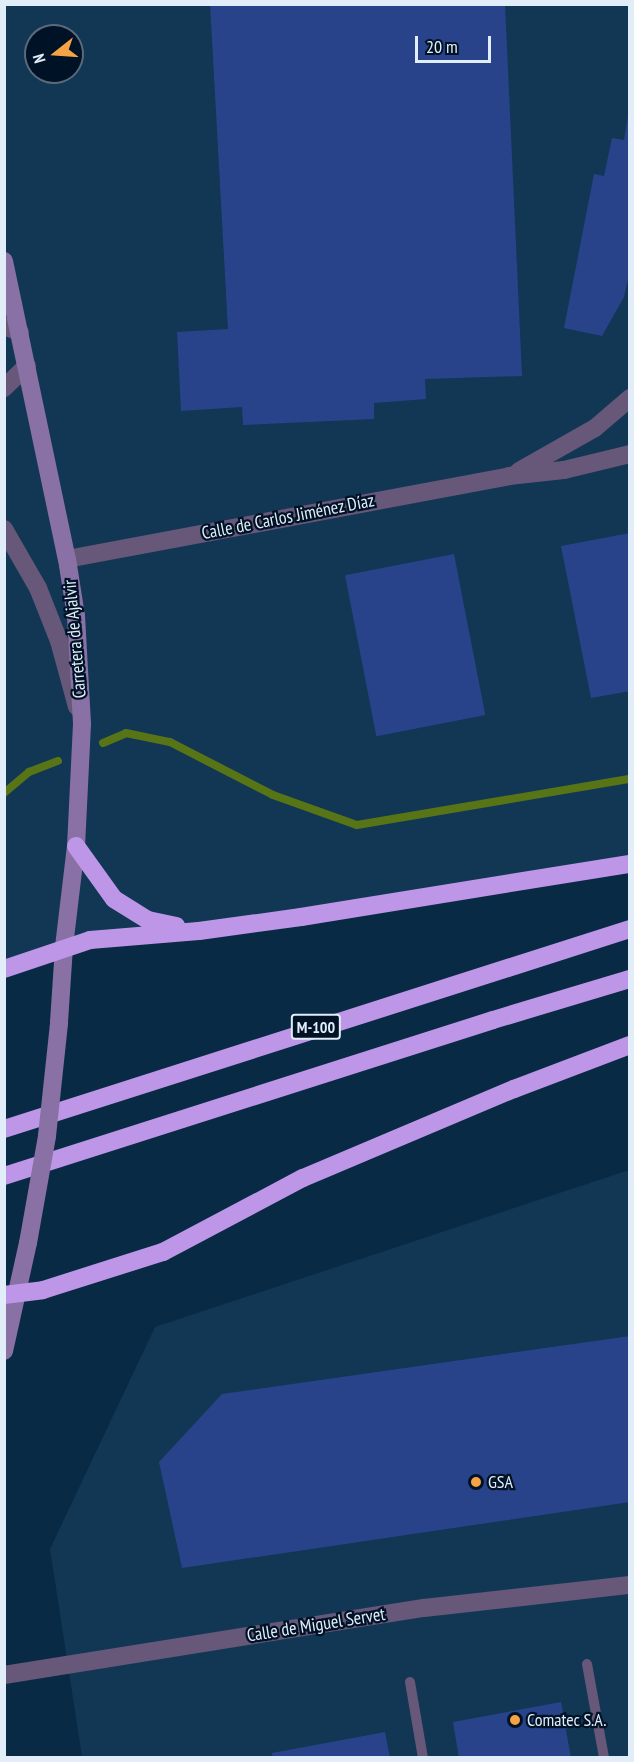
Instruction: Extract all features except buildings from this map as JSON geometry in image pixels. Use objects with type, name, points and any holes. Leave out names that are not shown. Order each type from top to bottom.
[{"type":"highway","points":[[76,846],[114,899],[148,920],[199,931]]},
{"type":"highway","points":[[4,969],[64,947],[107,937],[199,931],[630,864]]},
{"type":"highway","name":"M-100","points":[[4,1129],[630,929]]},
{"type":"highway","points":[[4,1176],[630,979]]},
{"type":"highway","points":[[11,1295],[43,1290],[163,1252],[303,1178],[514,1089],[630,1045]]},
{"type":"street","name":"Carretera de Ajalvir","points":[[4,1351],[11,1295],[28,1243],[47,1136],[59,1023],[64,947],[76,846],[82,724],[76,616],[67,558],[27,366],[12,329],[5,269]]},
{"type":"street","points":[[4,388],[27,366]]},
{"type":"street","name":"Calle de Carlos Jiménez Díaz","points":[[509,476],[557,452],[595,428],[630,398]]},
{"type":"street","name":"Calle de Carlos Jiménez Díaz","points":[[67,558],[509,476],[564,470],[630,454]]},
{"type":"street","points":[[4,529],[38,588],[59,641],[82,724]]},
{"type":"street","name":"Calle de Miguel Servet","points":[[4,1675],[424,1608],[630,1585]]},
{"type":"lane","points":[[587,1664],[604,1758]]},
{"type":"lane","points":[[410,1682],[423,1758]]},
{"type":"shaded area","points":[[5,5],[629,5],[629,864],[107,937],[5,969]]},
{"type":"shaded area","points":[[629,1170],[629,1757],[82,1757],[50,1549],[155,1327]]},
{"type":"waterway","points":[[103,743],[126,733],[170,742],[273,795],[357,825],[630,779]]},
{"type":"waterway","points":[[4,793],[29,772],[58,761]]},
{"type":"place","name":"GSA","points":[[476,1482]]},
{"type":"place","name":"Comatec S.A.","points":[[515,1720]]}]
